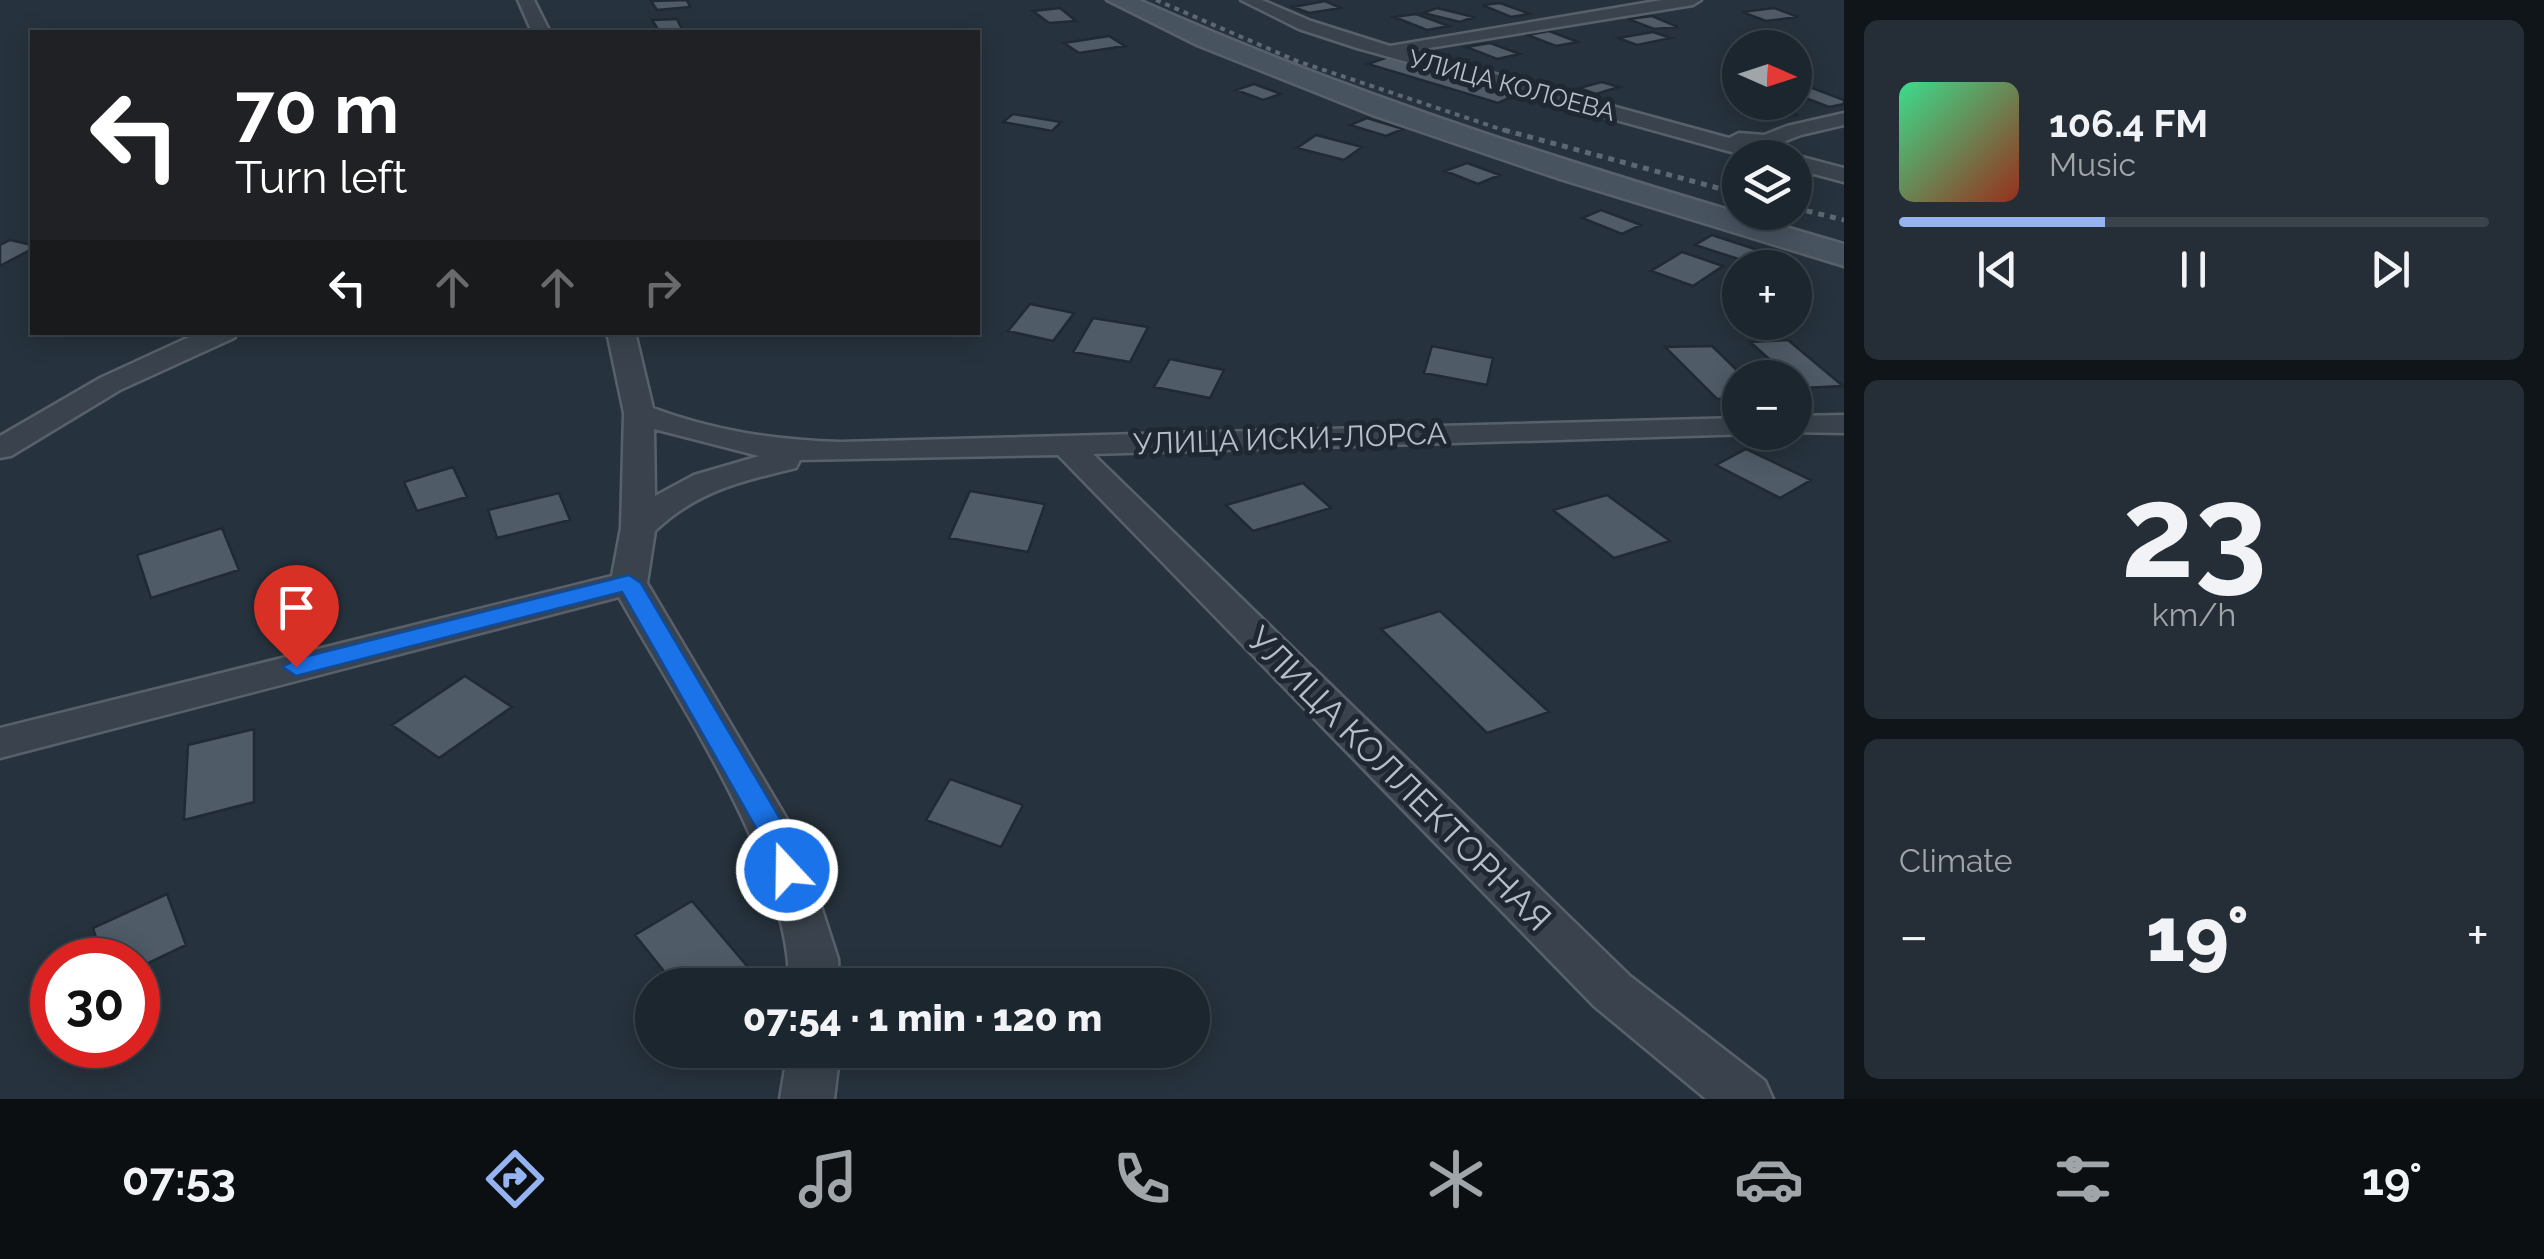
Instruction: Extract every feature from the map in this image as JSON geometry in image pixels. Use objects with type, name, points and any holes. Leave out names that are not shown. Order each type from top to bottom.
[{"type":"street","points":[[526,0],[540,30]]},
{"type":"street","points":[[1119,0],[1206,41],[1391,111],[1651,198],[1844,254]]},
{"type":"street","name":"УЛИЦА КОЛОЕВА","points":[[1249,0],[1281,17],[1380,51],[1480,74],[1722,142]]},
{"type":"street","points":[[1380,51],[1693,0]]},
{"type":"street","points":[[1690,133],[1766,142],[1794,130],[1844,119]]},
{"type":"street","points":[[1812,166],[1844,174]]},
{"type":"street","points":[[0,449],[110,384],[217,335]]},
{"type":"street","points":[[622,335],[639,413],[638,528],[629,583],[778,840],[814,968]]},
{"type":"street","points":[[639,413],[734,445],[841,452]]},
{"type":"street","points":[[1812,425],[1844,424]]},
{"type":"street","name":"УЛИЦА ИСКИ-ЛОРСА","points":[[841,452],[1722,427]]},
{"type":"street","name":"УЛИЦА КОЛЛЕКТОРНАЯ","points":[[1065,445],[1612,991],[1746,1099]]},
{"type":"street","points":[[638,528],[674,496],[723,474],[841,452]]},
{"type":"street","points":[[0,742],[629,583]]},
{"type":"street","points":[[807,1099],[811,1068]]},
{"type":"building","points":[[687,0],[690,7],[657,10],[651,1]]},
{"type":"building","points":[[1325,1],[1341,8],[1309,13],[1293,7]]},
{"type":"building","points":[[1500,3],[1530,14],[1511,17],[1482,5]]},
{"type":"building","points":[[1060,8],[1076,21],[1049,23],[1033,11]]},
{"type":"building","points":[[1437,8],[1474,17],[1460,22],[1423,13]]},
{"type":"building","points":[[1774,8],[1798,17],[1766,21],[1742,12]]},
{"type":"building","points":[[1416,14],[1449,26],[1427,30],[1394,17]]},
{"type":"building","points":[[1652,16],[1678,27],[1654,29],[1628,19]]},
{"type":"building","points":[[677,19],[682,29],[658,30],[652,20]]},
{"type":"building","points":[[1549,31],[1578,42],[1556,46],[1527,35]]},
{"type":"building","points":[[1653,32],[1671,38],[1637,45],[1618,38]]},
{"type":"building","points":[[1109,36],[1125,46],[1079,53],[1064,43]]},
{"type":"building","points":[[1490,43],[1520,54],[1497,59],[1466,47]]},
{"type":"building","points":[[1391,56],[1520,93],[1498,103],[1368,64]]},
{"type":"building","points":[[1602,82],[1619,87],[1596,94],[1579,88]]},
{"type":"building","points":[[1254,84],[1281,94],[1263,100],[1236,90]]},
{"type":"building","points":[[1812,88],[1844,100],[1844,104],[1829,107],[1812,100]]},
{"type":"building","points":[[1013,114],[1061,122],[1052,131],[1003,122]]},
{"type":"building","points":[[1367,118],[1403,129],[1386,136],[1350,125]]},
{"type":"building","points":[[1316,135],[1362,147],[1344,160],[1297,148]]},
{"type":"building","points":[[1467,163],[1500,175],[1478,184],[1445,171]]},
{"type":"building","points":[[1601,210],[1641,225],[1622,234],[1582,218]]},
{"type":"building","points":[[1712,235],[1758,250],[1722,250],[1722,254],[1695,245]]},
{"type":"building","points":[[10,240],[30,245],[30,250],[0,266],[0,245]]},
{"type":"building","points":[[1682,252],[1722,266],[1693,286],[1651,271]]},
{"type":"building","points":[[1030,304],[1074,313],[1053,341],[1008,331]]},
{"type":"building","points":[[1093,318],[1148,327],[1130,362],[1073,352]]},
{"type":"building","points":[[1788,340],[1812,360],[1770,360],[1750,342]]},
{"type":"building","points":[[1432,346],[1493,358],[1487,385],[1424,373]]},
{"type":"building","points":[[1712,346],[1726,360],[1722,360],[1722,399],[1717,399],[1665,347]]},
{"type":"building","points":[[1170,359],[1224,370],[1210,398],[1154,387]]},
{"type":"building","points":[[1812,360],[1843,386],[1812,388]]},
{"type":"building","points":[[1748,450],[1811,480],[1780,498],[1716,465]]},
{"type":"building","points":[[453,467],[467,497],[417,511],[404,482]]},
{"type":"building","points":[[1303,483],[1331,508],[1253,531],[1226,505]]},
{"type":"building","points":[[970,491],[1045,504],[1028,552],[949,538]]},
{"type":"building","points":[[559,493],[570,520],[497,538],[488,510]]},
{"type":"building","points":[[1607,495],[1670,541],[1614,558],[1553,510]]},
{"type":"building","points":[[222,528],[239,570],[151,598],[137,555]]},
{"type":"building","points":[[1440,611],[1549,712],[1487,733],[1381,629]]},
{"type":"building","points":[[465,676],[512,707],[439,758],[392,725]]},
{"type":"building","points":[[254,729],[254,802],[184,820],[188,745]]},
{"type":"building","points":[[950,779],[1023,805],[1001,847],[926,820]]},
{"type":"building","points":[[167,894],[186,945],[160,957],[160,938],[96,938],[93,928]]},
{"type":"building","points":[[692,901],[749,968],[661,968],[635,935]]},
{"type":"railway","points":[[1156,0],[1297,61],[1512,133]]},
{"type":"railway","points":[[1504,130],[1722,189]]},
{"type":"railway","points":[[1812,212],[1844,220]]},
{"type":"route","points":[[296,667],[629,583],[778,840],[787,870]]}]
